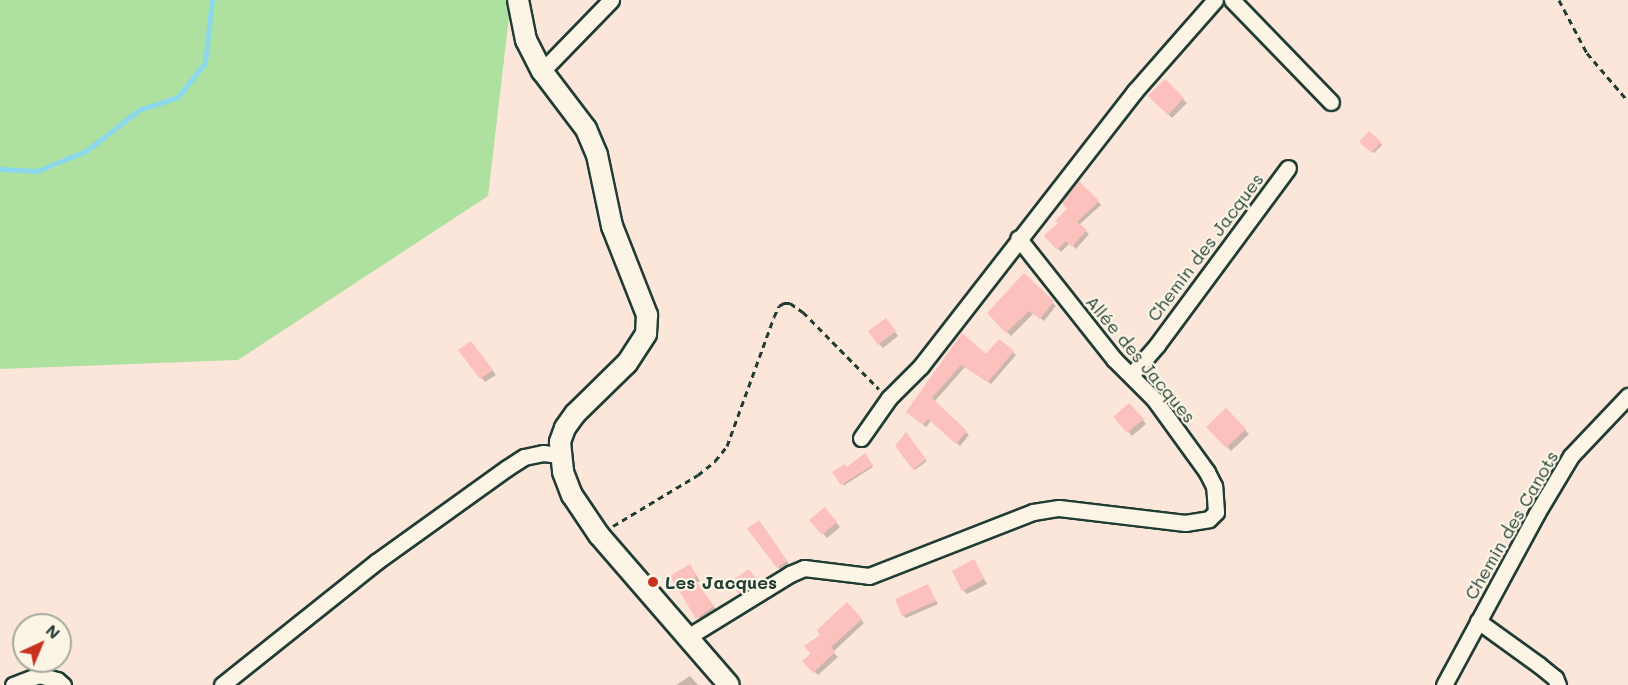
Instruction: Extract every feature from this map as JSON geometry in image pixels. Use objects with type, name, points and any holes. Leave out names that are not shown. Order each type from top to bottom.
[{"type":"main road","points":[[518,0],[526,40],[542,71],[586,129],[597,155],[612,226],[647,315],[646,334],[627,363],[575,414],[565,428],[560,442],[562,472],[572,495],[599,535],[729,685]]},
{"type":"street","points":[[542,71],[611,0]]},
{"type":"street","points":[[861,438],[889,398],[921,366],[1018,238],[1135,91],[1215,0]]},
{"type":"street","points":[[1232,0],[1331,102]]},
{"type":"street","name":"Chemin des Jacques","points":[[1131,375],[1157,345],[1288,168]]},
{"type":"street","name":"Allée des Jacques","points":[[686,638],[790,574],[804,568],[869,576],[1033,512],[1059,508],[1185,523],[1209,519],[1216,513],[1214,486],[1207,472],[1154,399],[1114,359],[1018,238]]},
{"type":"street","name":"Chemin des Canots","points":[[1447,684],[1478,621],[1571,456],[1628,396]]},
{"type":"street","points":[[222,685],[376,562],[507,468],[524,458],[543,453],[560,455]]},
{"type":"street","points":[[1478,621],[1556,678],[1558,685]]},
{"type":"street","points":[[13,685],[39,675],[57,680],[63,685]]},
{"type":"path","points":[[1558,0],[1587,53],[1628,101]]},
{"type":"path","points":[[599,535],[698,475],[715,461],[727,446],[774,317],[779,306],[784,303],[790,303],[802,312],[889,398]]},
{"type":"green space","points":[[0,0],[511,0],[488,196],[238,360],[0,369]]},
{"type":"building","points":[[1165,79],[1184,98],[1168,115],[1148,96]]},
{"type":"building","points":[[1369,131],[1381,142],[1372,153],[1359,142]]},
{"type":"building","points":[[1078,180],[1099,201],[1077,222],[1087,230],[1072,247],[1066,241],[1057,250],[1044,236],[1058,223],[1055,221],[1067,209],[1061,202]]},
{"type":"building","points":[[1024,273],[1054,301],[1040,319],[1029,311],[1006,333],[987,313]]},
{"type":"building","points":[[886,318],[896,331],[878,345],[868,331]]},
{"type":"building","points":[[962,333],[986,354],[999,339],[1014,351],[988,382],[961,365],[932,398],[967,431],[956,444],[928,419],[923,425],[906,412]]},
{"type":"building","points":[[471,341],[493,370],[480,379],[458,350]]},
{"type":"building","points":[[1129,403],[1144,419],[1127,433],[1113,417]]},
{"type":"building","points":[[1226,408],[1246,429],[1226,448],[1206,427]]},
{"type":"building","points":[[906,432],[926,459],[913,470],[895,446]]},
{"type":"building","points":[[865,453],[873,465],[841,485],[832,472],[845,464],[847,467]]},
{"type":"building","points":[[825,507],[837,522],[822,535],[809,520]]},
{"type":"building","points":[[759,520],[787,561],[777,568],[747,529]]},
{"type":"building","points":[[974,559],[984,579],[962,591],[952,571]]},
{"type":"building","points":[[690,564],[697,576],[694,578],[714,606],[696,619],[670,576]]},
{"type":"building","points":[[749,569],[759,582],[739,594],[730,582]]},
{"type":"building","points":[[928,584],[936,601],[902,616],[895,599]]},
{"type":"building","points":[[847,602],[862,619],[831,647],[835,652],[813,673],[802,661],[811,654],[804,646],[820,635],[817,630]]},
{"type":"waterway","points":[[0,169],[37,171],[86,151],[139,110],[178,97],[205,63],[212,0]]},
{"type":"place","name":"Les Jacques","points":[[653,582]]}]
